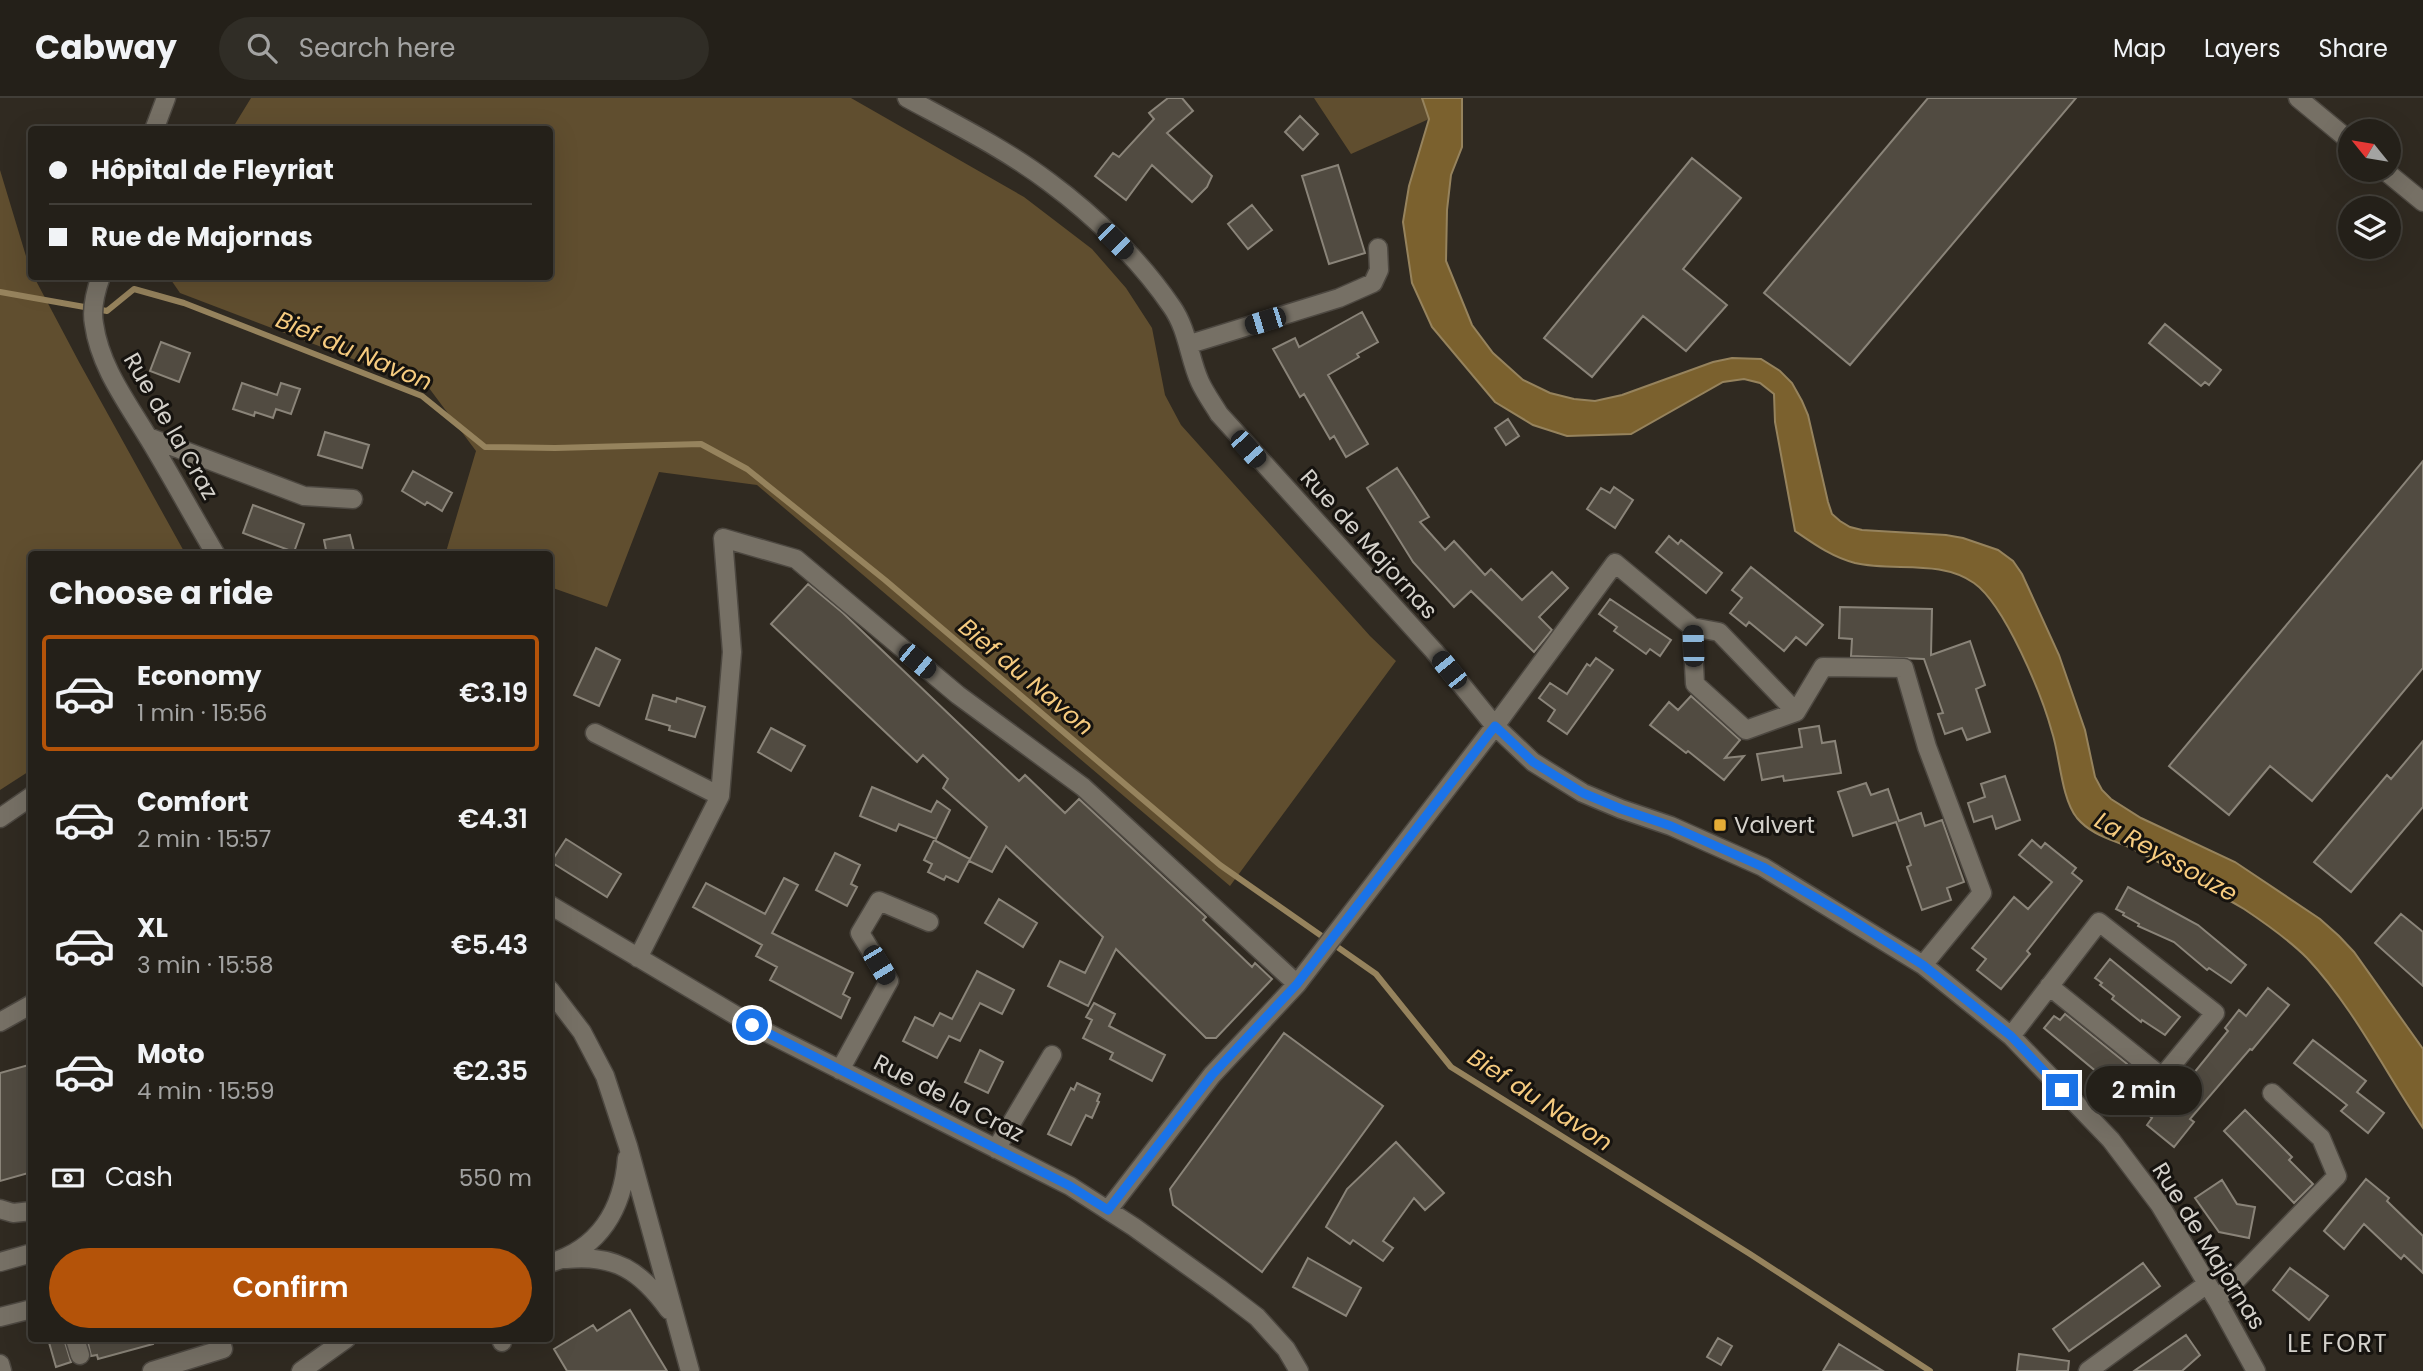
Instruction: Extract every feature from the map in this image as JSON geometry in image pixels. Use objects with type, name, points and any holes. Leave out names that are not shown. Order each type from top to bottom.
[{"type":"street","points":[[156,126],[166,98]]},
{"type":"street","name":"Rue de Majornas","points":[[907,98],[1050,183],[1135,260],[1173,309],[1190,344],[1200,381],[1219,414],[1434,651],[1495,726],[1533,762],[1583,793],[1671,826],[1763,867],[1923,965],[2011,1036],[2110,1140],[2160,1206],[2256,1371]]},
{"type":"street","points":[[2298,98],[2338,131]]},
{"type":"street","points":[[2399,182],[2423,202]]},
{"type":"street","points":[[1190,344],[1339,298],[1373,283],[1379,270],[1378,248]]},
{"type":"street","name":"Rue de la Craz","points":[[99,283],[93,321],[111,379],[214,551]]},
{"type":"street","points":[[148,437],[304,496],[353,499]]},
{"type":"street","points":[[638,958],[720,796],[732,652],[723,538],[796,558],[958,695],[1083,787],[1297,984]]},
{"type":"street","points":[[1108,1210],[1212,1075],[1297,984],[1495,726],[1615,563],[1692,627],[1719,632],[1796,712]]},
{"type":"street","points":[[1692,627],[1695,684],[1746,730],[1796,712],[1823,667],[1904,668],[1927,747],[1982,893],[1923,965]]},
{"type":"street","points":[[595,733],[720,796]]},
{"type":"street","points":[[0,818],[28,799]]},
{"type":"street","points":[[840,1070],[889,981],[860,933],[878,901],[929,922]]},
{"type":"street","name":"Rue de la Craz","points":[[553,907],[752,1025],[1070,1186],[1108,1210],[1257,1317],[1286,1349],[1299,1371]]},
{"type":"street","points":[[2011,1036],[2049,986],[2099,922],[2215,1013],[2162,1077],[2049,986]]},
{"type":"street","points":[[553,994],[582,1032],[605,1076],[628,1146],[690,1371]]},
{"type":"street","points":[[0,1022],[28,1006]]},
{"type":"street","points":[[996,1149],[1052,1055]]},
{"type":"street","points":[[2217,1300],[2337,1176],[2321,1138],[2272,1093]]},
{"type":"street","points":[[556,1261],[584,1246],[599,1232],[616,1208],[625,1184],[628,1146]]},
{"type":"street","points":[[0,1209],[13,1213],[28,1211]]},
{"type":"street","points":[[0,1262],[28,1254]]},
{"type":"street","points":[[556,1261],[589,1257],[608,1261],[632,1272],[652,1286],[676,1320]]},
{"type":"street","points":[[2088,1371],[2207,1284]]},
{"type":"street","points":[[0,1317],[28,1310]]},
{"type":"street","points":[[152,1371],[223,1349],[221,1342]]},
{"type":"street","points":[[302,1371],[341,1342]]},
{"type":"street","points":[[0,1364],[2,1371]]},
{"type":"shaded area","points":[[251,98],[851,98],[1024,197],[1092,249],[1126,288],[1152,328],[1165,395],[1181,425],[1370,636],[1396,661],[1230,886],[757,485],[659,472],[607,607],[553,588],[553,551],[446,551],[476,451],[429,388],[180,293],[171,280],[553,280],[553,126],[234,126]]},
{"type":"shaded area","points":[[1314,98],[1422,98],[1429,119],[1351,154]]},
{"type":"shaded area","points":[[0,170],[28,263],[28,280],[36,280],[184,551],[28,551],[28,772],[0,790]]},
{"type":"water","name":"La Reyssouze","points":[[1422,98],[1462,98],[1462,147],[1451,175],[1446,261],[1472,325],[1493,353],[1523,380],[1550,393],[1595,401],[1622,395],[1713,362],[1732,358],[1761,359],[1780,371],[1792,383],[1802,401],[1808,415],[1828,502],[1832,514],[1840,521],[1862,530],[1963,538],[1998,550],[2013,561],[2022,574],[2059,655],[2085,730],[2095,777],[2102,790],[2141,818],[2235,862],[2320,919],[2339,936],[2354,952],[2423,1049],[2423,1128],[2340,998],[2300,951],[2244,909],[2137,851],[2097,834],[2077,818],[2067,800],[2055,742],[2040,696],[2010,630],[1986,594],[1974,583],[1947,571],[1855,563],[1824,550],[1795,531],[1775,422],[1774,394],[1760,383],[1744,379],[1723,382],[1631,434],[1567,436],[1533,425],[1495,402],[1432,327],[1412,283],[1403,222],[1409,186],[1429,119]]},
{"type":"building","points":[[1168,98],[1182,98],[1193,111],[1167,133],[1212,176],[1207,187],[1192,202],[1152,165],[1126,200],[1095,176],[1113,153],[1119,157],[1154,119],[1149,113]]},
{"type":"building","points":[[1928,98],[2076,98],[1850,365],[1764,293]]},
{"type":"building","points":[[1300,116],[1318,134],[1303,150],[1285,132]]},
{"type":"building","points":[[1692,158],[1741,198],[1683,269],[1727,305],[1686,351],[1643,316],[1592,377],[1544,338]]},
{"type":"building","points":[[1338,165],[1365,253],[1329,264],[1302,176]]},
{"type":"building","points":[[1252,205],[1272,230],[1248,249],[1228,224]]},
{"type":"building","points":[[1362,312],[1378,342],[1328,375],[1368,444],[1346,457],[1334,436],[1330,439],[1304,394],[1300,397],[1273,349],[1295,338],[1299,347]]},
{"type":"building","points":[[2165,324],[2221,370],[2209,385],[2205,382],[2201,386],[2149,343]]},
{"type":"building","points":[[161,342],[190,353],[179,382],[150,371]]},
{"type":"building","points":[[242,383],[277,395],[281,383],[300,389],[291,414],[276,409],[273,418],[255,412],[254,416],[233,409]]},
{"type":"building","points":[[1508,419],[1519,436],[1506,445],[1495,428]]},
{"type":"building","points":[[325,432],[369,445],[362,468],[318,455]]},
{"type":"building","points":[[2423,461],[2423,668],[2312,801],[2270,766],[2229,815],[2169,766]]},
{"type":"building","points":[[1397,468],[1429,517],[1420,522],[1445,550],[1454,541],[1485,575],[1491,569],[1522,600],[1552,572],[1568,588],[1539,617],[1552,630],[1534,652],[1471,591],[1454,607],[1413,562],[1367,488]]},
{"type":"building","points":[[413,471],[452,493],[442,511],[427,502],[425,505],[402,491]]},
{"type":"building","points":[[1614,487],[1633,500],[1615,528],[1587,509],[1601,488],[1610,493]]},
{"type":"building","points":[[253,505],[304,524],[294,551],[243,533]]},
{"type":"building","points":[[350,535],[354,551],[326,551],[324,540]]},
{"type":"building","points":[[1669,536],[1678,544],[1681,540],[1722,573],[1706,593],[1656,552]]},
{"type":"building","points":[[1751,567],[1823,625],[1806,645],[1796,637],[1784,651],[1749,622],[1746,626],[1730,613],[1742,598],[1732,590]]},
{"type":"building","points":[[808,584],[843,613],[1019,781],[1025,775],[1065,813],[1079,799],[1206,917],[1203,920],[1252,967],[1255,963],[1272,979],[1216,1038],[1206,1038],[1116,949],[1088,1006],[1048,986],[1060,961],[1085,973],[1103,937],[1006,846],[992,872],[969,861],[987,827],[943,788],[948,779],[923,755],[917,762],[771,624]]},
{"type":"building","points":[[1610,599],[1671,640],[1660,656],[1650,649],[1646,654],[1614,631],[1617,627],[1599,614]]},
{"type":"building","points":[[1840,607],[1932,609],[1931,655],[1970,641],[1985,685],[1976,689],[1990,732],[1967,740],[1962,728],[1945,734],[1938,714],[1943,713],[1924,659],[1851,656],[1852,639],[1839,638]]},
{"type":"building","points":[[596,648],[620,660],[599,706],[574,695]]},
{"type":"building","points":[[1596,658],[1613,670],[1567,734],[1548,721],[1555,710],[1539,698],[1550,683],[1567,694],[1587,664],[1590,666]]},
{"type":"building","points":[[653,695],[676,702],[677,698],[705,707],[695,737],[669,730],[670,726],[646,719]]},
{"type":"building","points":[[1691,696],[1740,740],[1725,758],[1744,756],[1724,780],[1650,725],[1669,702],[1678,710]]},
{"type":"building","points":[[1819,726],[1822,743],[1835,741],[1841,773],[1784,781],[1783,776],[1762,780],[1757,754],[1802,747],[1799,729]]},
{"type":"building","points":[[771,728],[805,746],[791,771],[758,752]]},
{"type":"building","points":[[2423,741],[2423,807],[2351,892],[2314,862],[2387,775],[2391,779]]},
{"type":"building","points":[[2005,776],[2020,820],[1996,829],[1992,816],[1974,822],[1968,803],[1985,797],[1981,784]]},
{"type":"building","points":[[1866,783],[1871,795],[1888,789],[1899,821],[1921,813],[1925,826],[1942,820],[1964,882],[1947,888],[1951,900],[1922,910],[1907,867],[1911,865],[1896,822],[1853,836],[1838,792]]},
{"type":"building","points":[[872,787],[931,812],[937,801],[950,810],[936,839],[899,824],[896,831],[860,816]]},
{"type":"building","points":[[566,839],[621,874],[607,897],[553,863]]},
{"type":"building","points":[[934,840],[970,859],[958,882],[946,876],[944,880],[928,872],[932,864],[924,860]]},
{"type":"building","points":[[2032,840],[2041,848],[2045,843],[2076,868],[2072,873],[2082,881],[2027,951],[2030,954],[2001,989],[1977,970],[1986,959],[1972,948],[2014,897],[2028,909],[2052,882],[2019,855]]},
{"type":"building","points":[[835,853],[860,865],[851,884],[857,887],[847,906],[816,890]]},
{"type":"building","points":[[784,878],[798,885],[772,933],[853,973],[843,994],[850,998],[841,1018],[770,980],[777,967],[756,956],[762,945],[693,907],[706,883],[765,914]]},
{"type":"building","points":[[2128,887],[2198,925],[2246,965],[2231,983],[2209,968],[2207,970],[2174,942],[2138,926],[2139,924],[2116,909]]},
{"type":"building","points":[[999,899],[1037,923],[1023,947],[985,923]]},
{"type":"building","points":[[2401,914],[2423,932],[2423,986],[2375,943]]},
{"type":"building","points":[[2110,959],[2180,1017],[2165,1035],[2142,1020],[2141,1022],[2112,999],[2114,996],[2100,985],[2102,983],[2095,978]]},
{"type":"building","points":[[977,971],[1014,990],[1002,1014],[980,1003],[960,1041],[949,1036],[937,1058],[903,1041],[915,1017],[933,1026],[940,1013],[952,1019]]},
{"type":"building","points":[[2268,988],[2289,1005],[2190,1119],[2194,1122],[2174,1147],[2147,1125],[2152,1118],[2044,1028],[2054,1016],[2060,1020],[2065,1014],[2172,1100],[2228,1031],[2225,1028],[2239,1010],[2246,1016]]},
{"type":"building","points":[[1094,1003],[1115,1014],[1109,1026],[1165,1055],[1152,1081],[1110,1059],[1113,1053],[1083,1038],[1092,1020],[1086,1017]]},
{"type":"building","points":[[1284,1033],[1383,1106],[1262,1272],[1173,1205],[1170,1189]]},
{"type":"building","points":[[2313,1040],[2366,1081],[2357,1092],[2384,1113],[2368,1133],[2341,1111],[2347,1105],[2294,1063]]},
{"type":"building","points":[[980,1050],[1003,1062],[988,1093],[965,1082]]},
{"type":"building","points":[[28,1065],[28,1173],[0,1181],[0,1073]]},
{"type":"building","points":[[1077,1083],[1100,1094],[1092,1118],[1086,1115],[1071,1145],[1048,1134],[1071,1088],[1074,1090]]},
{"type":"building","points":[[2245,1110],[2292,1157],[2289,1160],[2313,1184],[2294,1203],[2224,1131]]},
{"type":"building","points":[[1396,1142],[1444,1193],[1425,1210],[1414,1198],[1383,1241],[1393,1248],[1383,1261],[1353,1240],[1350,1244],[1326,1227],[1347,1189]]},
{"type":"building","points":[[2366,1179],[2389,1198],[2387,1201],[2423,1236],[2423,1273],[2404,1255],[2401,1259],[2364,1224],[2344,1249],[2324,1231]]},
{"type":"building","points":[[2222,1180],[2237,1204],[2255,1207],[2249,1238],[2219,1232],[2195,1198]]},
{"type":"building","points":[[1308,1258],[1361,1288],[1346,1316],[1293,1287]]},
{"type":"building","points":[[2143,1263],[2160,1286],[2069,1351],[2053,1329]]},
{"type":"building","points":[[2290,1268],[2328,1296],[2309,1320],[2273,1290]]},
{"type":"building","points":[[630,1310],[667,1371],[567,1371],[554,1349],[593,1325],[597,1331]]},
{"type":"building","points":[[2186,1335],[2200,1355],[2182,1371],[2134,1371]]},
{"type":"building","points":[[1718,1338],[1732,1346],[1721,1365],[1707,1357]]},
{"type":"building","points":[[49,1342],[65,1342],[71,1362],[56,1367]]},
{"type":"building","points":[[88,1342],[153,1342],[98,1359],[97,1355],[91,1356]]},
{"type":"building","points":[[1839,1344],[1883,1371],[1823,1371]]},
{"type":"building","points":[[2019,1354],[2069,1361],[2068,1371],[2017,1371]]},
{"type":"waterway","name":"Bief du Navon","points":[[0,292],[107,311],[134,289],[184,303],[422,396],[485,447],[701,444],[747,469],[885,580],[1220,865],[1376,974],[1451,1067],[1750,1254],[1930,1371]]},
{"type":"place","name":"Valvert","points":[[1720,825]]},
{"type":"district","name":"LE FORT","points":[[2338,1344]]},
{"type":"route","points":[[752,1025],[1070,1186],[1108,1210],[1212,1075],[1297,984],[1495,726],[1533,762],[1583,793],[1671,826],[1763,867],[1923,965],[2011,1036],[2062,1090]]}]
